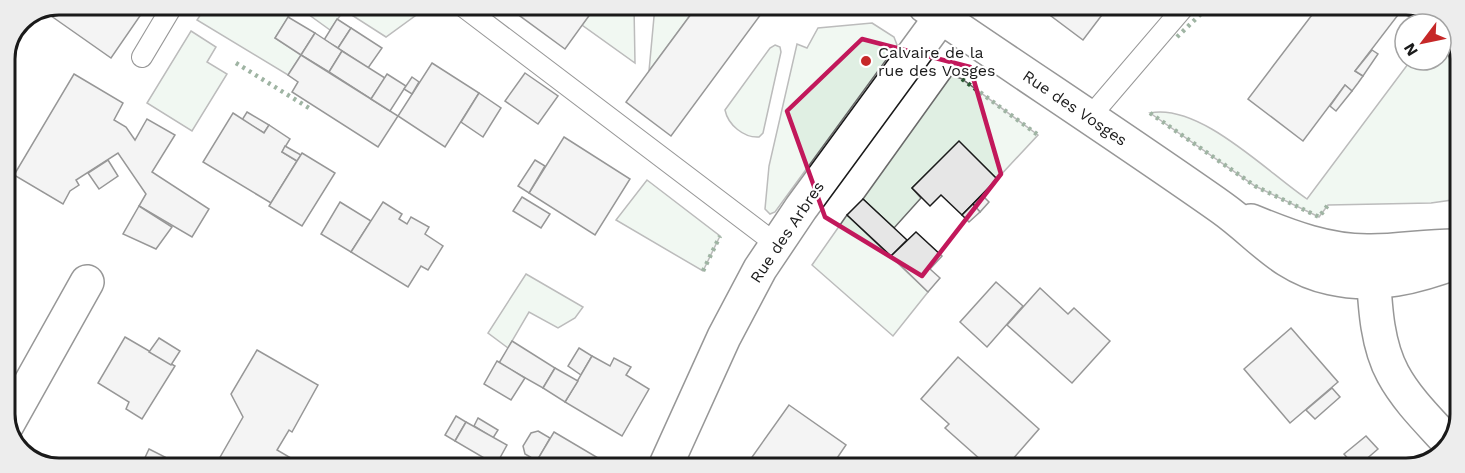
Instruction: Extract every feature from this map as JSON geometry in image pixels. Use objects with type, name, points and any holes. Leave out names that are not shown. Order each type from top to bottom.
[{"type":"street","name":"Rue des Arbres","points":[[669,458],[724,337],[776,244],[931,15]]},
{"type":"street","name":"Rue des Vosges","points":[[937,15],[1225,210],[1373,267]]},
{"type":"street","points":[[1373,267],[1450,248]]},
{"type":"street","points":[[1373,267],[1412,277],[1450,264]]},
{"type":"street","points":[[1373,267],[1379,329],[1392,373],[1443,437]]},
{"type":"street","points":[[15,411],[87,282]]},
{"type":"lane","points":[[142,57],[167,15]]},
{"type":"lane","points":[[474,15],[776,244]]},
{"type":"lane","points":[[1089,118],[1177,15]]},
{"type":"highlighted area","points":[[862,39],[970,67],[1001,174],[922,276],[825,217],[787,111]]},
{"type":"green space","points":[[200,15],[290,15],[275,38],[301,55],[288,75],[197,20]]},
{"type":"green space","points":[[309,15],[340,15],[330,30]]},
{"type":"green space","points":[[352,15],[416,15],[386,37]]},
{"type":"green space","points":[[589,15],[634,15],[635,63],[582,25]]},
{"type":"green space","points":[[654,15],[690,15],[649,71]]},
{"type":"green space","points":[[872,23],[894,37],[897,45],[775,212],[770,214],[765,209],[769,166],[797,44],[807,48],[818,28]]},
{"type":"green space","points":[[191,31],[216,47],[207,62],[227,74],[192,131],[147,103]]},
{"type":"green space","points":[[775,45],[780,47],[781,52],[763,133],[759,137],[753,137],[738,130],[729,121],[725,110],[770,48]]},
{"type":"green space","points":[[1402,72],[1450,72],[1450,200],[1431,203],[1328,205],[1319,217],[1255,186],[1150,113],[1169,113],[1190,118],[1211,129],[1253,157],[1307,199]]},
{"type":"green space","points":[[952,75],[962,79],[1038,135],[997,179],[959,142],[912,188],[921,198],[894,228],[863,199]]},
{"type":"green space","points":[[647,180],[720,236],[703,271],[616,220]]},
{"type":"green space","points":[[847,215],[928,292],[893,336],[812,265]]},
{"type":"green space","points":[[526,274],[583,307],[575,318],[558,328],[529,312],[508,348],[488,333]]},
{"type":"building","points":[[141,15],[111,58],[51,16]]},
{"type":"building","points":[[519,15],[590,15],[565,49]]},
{"type":"building","points":[[690,15],[760,15],[671,136],[626,102]]},
{"type":"building","points":[[1050,15],[1102,15],[1083,40]]},
{"type":"building","points":[[1312,15],[1393,15],[1393,22],[1355,71],[1363,76],[1352,91],[1345,85],[1303,141],[1248,99]]},
{"type":"building","points":[[288,17],[315,33],[301,55],[275,38]]},
{"type":"building","points":[[337,19],[351,28],[338,48],[324,40]]},
{"type":"building","points":[[351,28],[382,48],[368,68],[338,48]]},
{"type":"building","points":[[315,33],[342,51],[329,72],[301,55]]},
{"type":"building","points":[[1372,50],[1378,54],[1363,76],[1355,71]]},
{"type":"building","points":[[342,51],[385,78],[371,99],[329,72]]},
{"type":"building","points":[[301,55],[398,116],[378,147],[292,92],[298,82],[288,75]]},
{"type":"building","points":[[432,63],[479,93],[445,147],[398,116]]},
{"type":"building","points":[[525,73],[558,96],[538,124],[505,101]]},
{"type":"building","points":[[74,74],[123,103],[114,120],[126,127],[135,140],[147,119],[175,135],[152,172],[209,209],[192,237],[139,206],[146,194],[118,153],[76,180],[79,185],[70,191],[63,204],[15,176]]},
{"type":"building","points":[[387,74],[406,86],[390,111],[371,99]]},
{"type":"building","points":[[412,77],[419,82],[412,94],[404,89]]},
{"type":"building","points":[[1345,85],[1352,91],[1336,111],[1330,106]]},
{"type":"building","points":[[479,93],[501,108],[483,137],[461,122]]},
{"type":"building","points":[[247,112],[269,125],[264,133],[242,120]]},
{"type":"building","points":[[233,113],[264,133],[269,125],[290,139],[282,152],[297,161],[271,203],[203,162]]},
{"type":"building","points":[[564,137],[630,179],[595,235],[529,193]]},
{"type":"building","points":[[959,141],[997,179],[962,215],[941,195],[930,206],[912,188]]},
{"type":"building","points":[[285,146],[301,155],[297,161],[282,152]]},
{"type":"building","points":[[302,153],[335,173],[302,226],[269,206]]},
{"type":"building","points":[[108,160],[118,176],[99,189],[88,173]]},
{"type":"building","points":[[535,160],[545,166],[529,193],[518,186]]},
{"type":"building","points":[[982,195],[989,202],[980,212],[973,204]]},
{"type":"building","points":[[522,197],[550,214],[541,228],[513,211]]},
{"type":"building","points":[[863,199],[907,240],[891,256],[847,215]]},
{"type":"building","points":[[340,202],[371,221],[351,252],[321,234]]},
{"type":"building","points":[[383,202],[402,214],[399,219],[407,224],[411,217],[429,227],[425,234],[443,246],[428,270],[421,266],[408,287],[351,252]]},
{"type":"building","points":[[973,204],[980,212],[969,222],[962,215]]},
{"type":"building","points":[[139,206],[172,227],[156,249],[123,234]]},
{"type":"building","points":[[916,232],[942,256],[930,269],[940,278],[928,292],[891,256]]},
{"type":"building","points":[[996,282],[1023,306],[987,347],[960,322]]},
{"type":"building","points":[[1040,288],[1068,314],[1074,308],[1110,341],[1072,383],[1007,325]]},
{"type":"building","points":[[1291,328],[1338,382],[1290,423],[1244,369]]},
{"type":"building","points":[[125,337],[175,366],[142,419],[126,409],[129,402],[98,383]]},
{"type":"building","points":[[159,338],[180,351],[171,365],[149,352]]},
{"type":"building","points":[[512,341],[555,368],[543,388],[499,363]]},
{"type":"building","points":[[579,348],[592,356],[581,375],[568,366]]},
{"type":"building","points":[[257,350],[318,385],[292,432],[289,430],[277,450],[291,458],[220,458],[243,417],[231,394]]},
{"type":"building","points":[[592,356],[610,366],[614,358],[631,367],[626,375],[649,389],[622,436],[565,402]]},
{"type":"building","points":[[958,357],[1039,429],[1014,458],[979,458],[945,428],[949,424],[921,399]]},
{"type":"building","points":[[497,361],[525,378],[511,400],[484,384]]},
{"type":"building","points":[[555,368],[578,381],[565,402],[543,388]]},
{"type":"building","points":[[1332,388],[1340,397],[1315,419],[1306,410]]},
{"type":"building","points":[[789,405],[846,445],[837,458],[751,458]]},
{"type":"building","points":[[456,416],[466,422],[455,441],[445,435]]},
{"type":"building","points":[[478,418],[498,430],[493,438],[474,426]]},
{"type":"building","points":[[466,422],[507,445],[500,458],[484,458],[455,441]]},
{"type":"building","points":[[538,431],[550,438],[539,458],[532,458],[525,454],[523,446],[531,433]]},
{"type":"building","points":[[554,432],[598,458],[538,458]]},
{"type":"building","points":[[1366,436],[1378,449],[1368,458],[1347,458],[1344,454]]},
{"type":"building","points":[[149,449],[165,457],[164,458],[145,458]]},
{"type":"hedge","points":[[1177,37],[1200,15]]},
{"type":"hedge","points":[[236,63],[309,108]]},
{"type":"hedge","points":[[962,79],[1038,135]]},
{"type":"hedge","points":[[1150,113],[1255,186],[1319,217],[1328,205]]},
{"type":"hedge","points":[[703,271],[720,236]]},
{"type":"place","name":"Calvaire de la rue des Vosges","points":[[866,61]]}]
